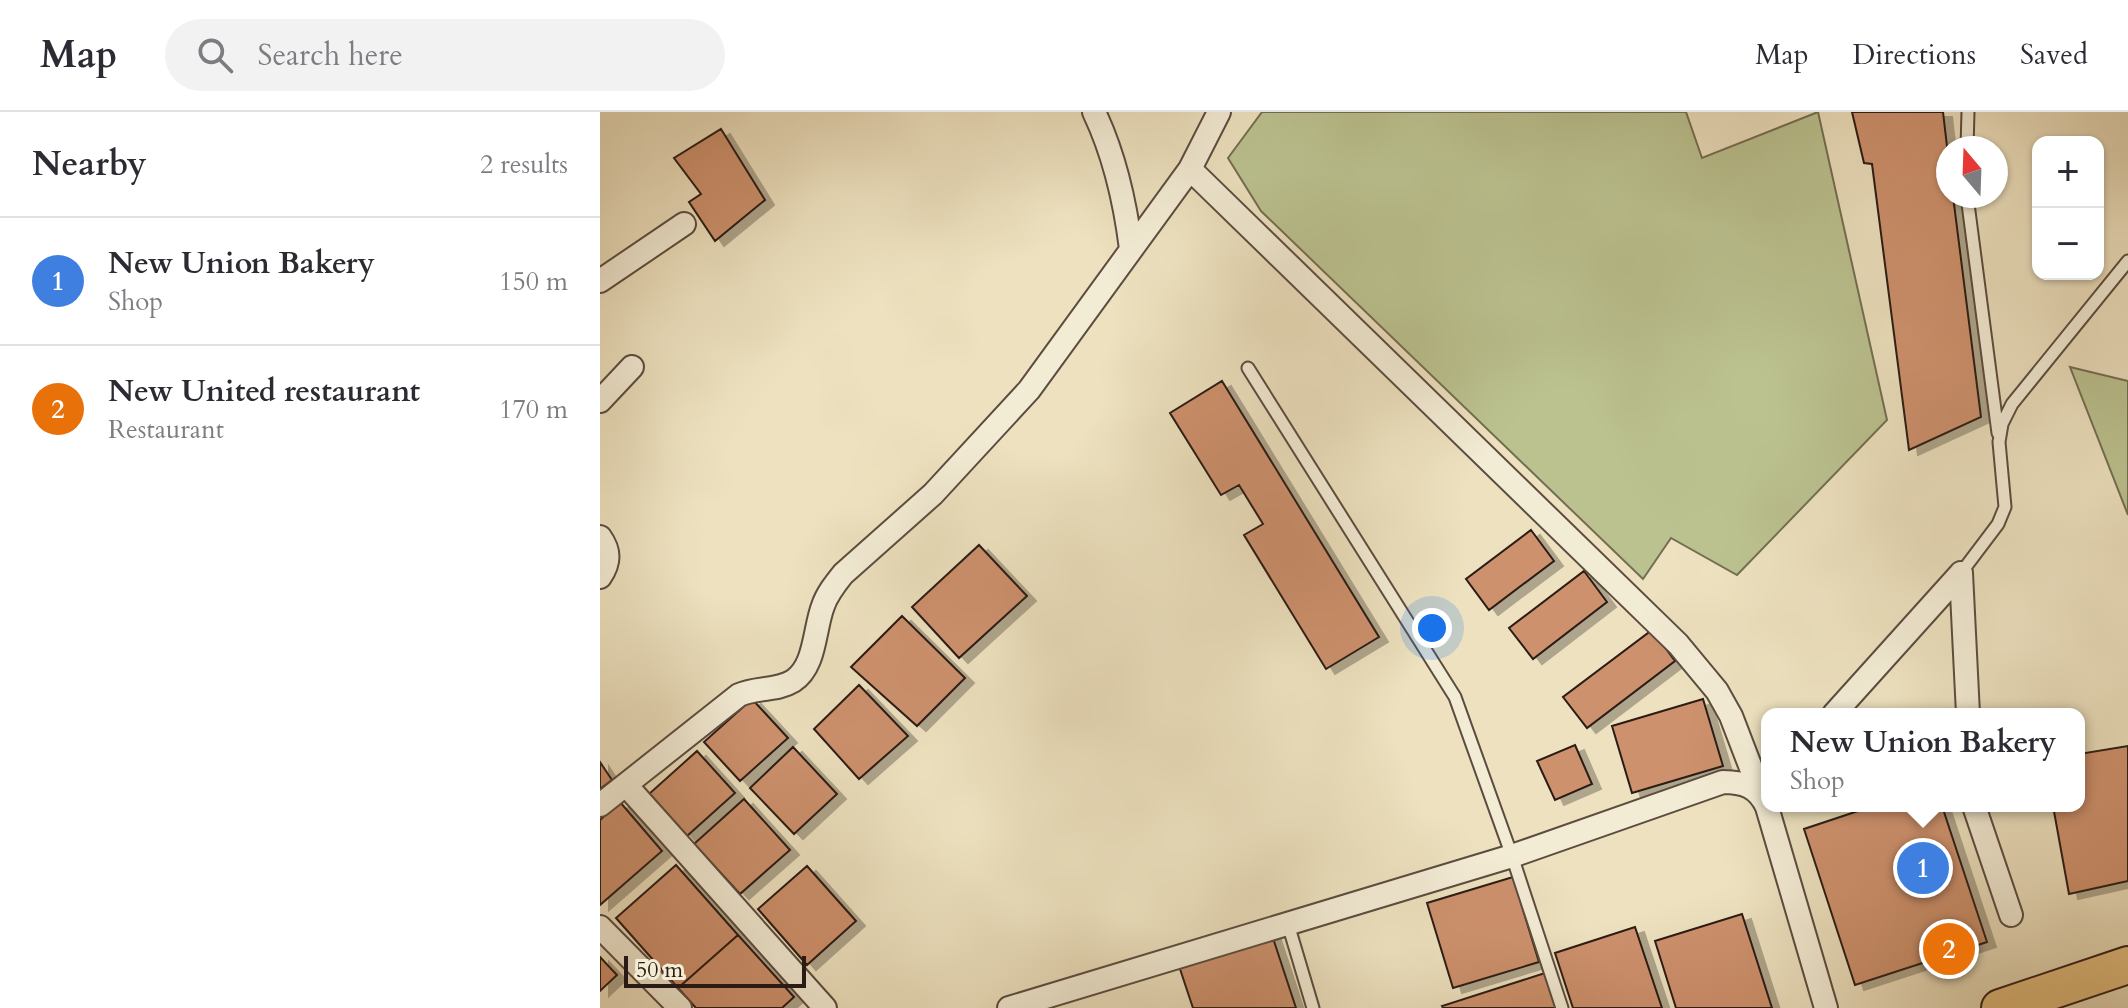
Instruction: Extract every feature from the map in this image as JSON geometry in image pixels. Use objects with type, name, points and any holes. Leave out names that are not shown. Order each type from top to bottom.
[{"type":"highway","points":[[2000,1008],[2128,965]]},
{"type":"street","points":[[1094,112],[1116,168],[1126,208],[1131,249]]},
{"type":"street","points":[[600,805],[739,695],[753,688],[781,687],[796,679],[806,666],[823,605],[832,588],[843,574],[933,494],[1029,390],[1190,169],[1219,112]]},
{"type":"street","points":[[1190,169],[1678,644],[1717,691],[1761,783]]},
{"type":"street","points":[[600,281],[684,224]]},
{"type":"street","points":[[600,401],[632,367]]},
{"type":"street","points":[[600,537],[607,547],[608,557],[600,577]]},
{"type":"street","points":[[1839,708],[1961,573]]},
{"type":"street","points":[[1961,573],[1968,708]]},
{"type":"street","points":[[1009,1008],[1046,1003],[1288,924],[1512,856],[1723,782],[1738,782],[1761,791]]},
{"type":"street","points":[[626,785],[825,1008]]},
{"type":"street","points":[[1771,812],[1826,1008]]},
{"type":"street","points":[[1976,812],[2011,915]]},
{"type":"street","points":[[600,927],[680,1008]]},
{"type":"lane","points":[[1967,136],[1968,112]]},
{"type":"lane","points":[[1961,573],[1998,524],[2005,507],[1969,208]]},
{"type":"lane","points":[[1999,442],[2002,424],[2012,404],[2128,261]]},
{"type":"lane","points":[[1248,368],[1455,697],[1562,1008]]},
{"type":"lane","points":[[1288,924],[1313,1008]]},
{"type":"green space","points":[[1262,112],[1686,112],[1702,158],[1818,112],[1887,420],[1737,575],[1671,538],[1643,579],[1261,211],[1228,158]]},
{"type":"green space","points":[[2070,367],[2128,381],[2128,515]]},
{"type":"building","points":[[1852,112],[1943,112],[1946,136],[1936,136],[1936,208],[1955,208],[1981,417],[1909,450],[1872,164],[1864,163]]},
{"type":"building","points":[[721,129],[765,200],[715,241],[689,202],[701,194],[674,158]]},
{"type":"building","points":[[1222,381],[1379,637],[1326,669],[1244,535],[1263,524],[1239,485],[1221,495],[1170,413]]},
{"type":"building","points":[[1531,530],[1554,561],[1489,610],[1466,579]]},
{"type":"building","points":[[979,545],[1027,596],[959,658],[912,607]]},
{"type":"building","points":[[1584,571],[1607,602],[1533,659],[1509,628]]},
{"type":"building","points":[[902,616],[965,678],[917,726],[851,667]]},
{"type":"building","points":[[1652,630],[1675,661],[1587,728],[1563,697]]},
{"type":"building","points":[[859,685],[908,736],[859,779],[814,729]]},
{"type":"building","points":[[752,699],[788,738],[740,781],[704,742]]},
{"type":"building","points":[[1703,699],[1723,766],[1632,793],[1612,726]]},
{"type":"building","points":[[1575,745],[1592,784],[1555,800],[1537,761]]},
{"type":"building","points":[[2128,746],[2128,881],[2069,894],[2054,812],[2085,812],[2085,753]]},
{"type":"building","points":[[793,747],[837,794],[794,834],[750,788]]},
{"type":"building","points":[[697,751],[735,793],[687,836],[649,794]]},
{"type":"building","points":[[600,762],[612,780],[600,789]]},
{"type":"building","points":[[744,799],[790,850],[740,894],[694,844]]},
{"type":"building","points":[[620,802],[662,851],[600,905],[600,820]]},
{"type":"building","points":[[1855,812],[1944,812],[1987,942],[1855,985],[1804,829]]},
{"type":"building","points":[[676,865],[738,935],[678,988],[616,918]]},
{"type":"building","points":[[807,866],[856,921],[807,965],[758,909]]},
{"type":"building","points":[[1513,877],[1539,962],[1453,988],[1427,903]]},
{"type":"building","points":[[1742,914],[1772,1008],[1676,1008],[1655,941]]},
{"type":"building","points":[[1635,927],[1662,1008],[1573,1008],[1555,953]]},
{"type":"building","points":[[1271,932],[1296,1008],[1193,1008],[1178,963]]},
{"type":"building","points":[[738,935],[794,997],[782,1008],[696,1008],[678,988]]},
{"type":"building","points":[[600,957],[617,975],[600,991]]},
{"type":"building","points":[[1545,973],[1556,1008],[1442,1006]]},
{"type":"place","name":"New Union Bakery","points":[[1923,868]]},
{"type":"place","name":"New United restaurant","points":[[1949,949]]}]
